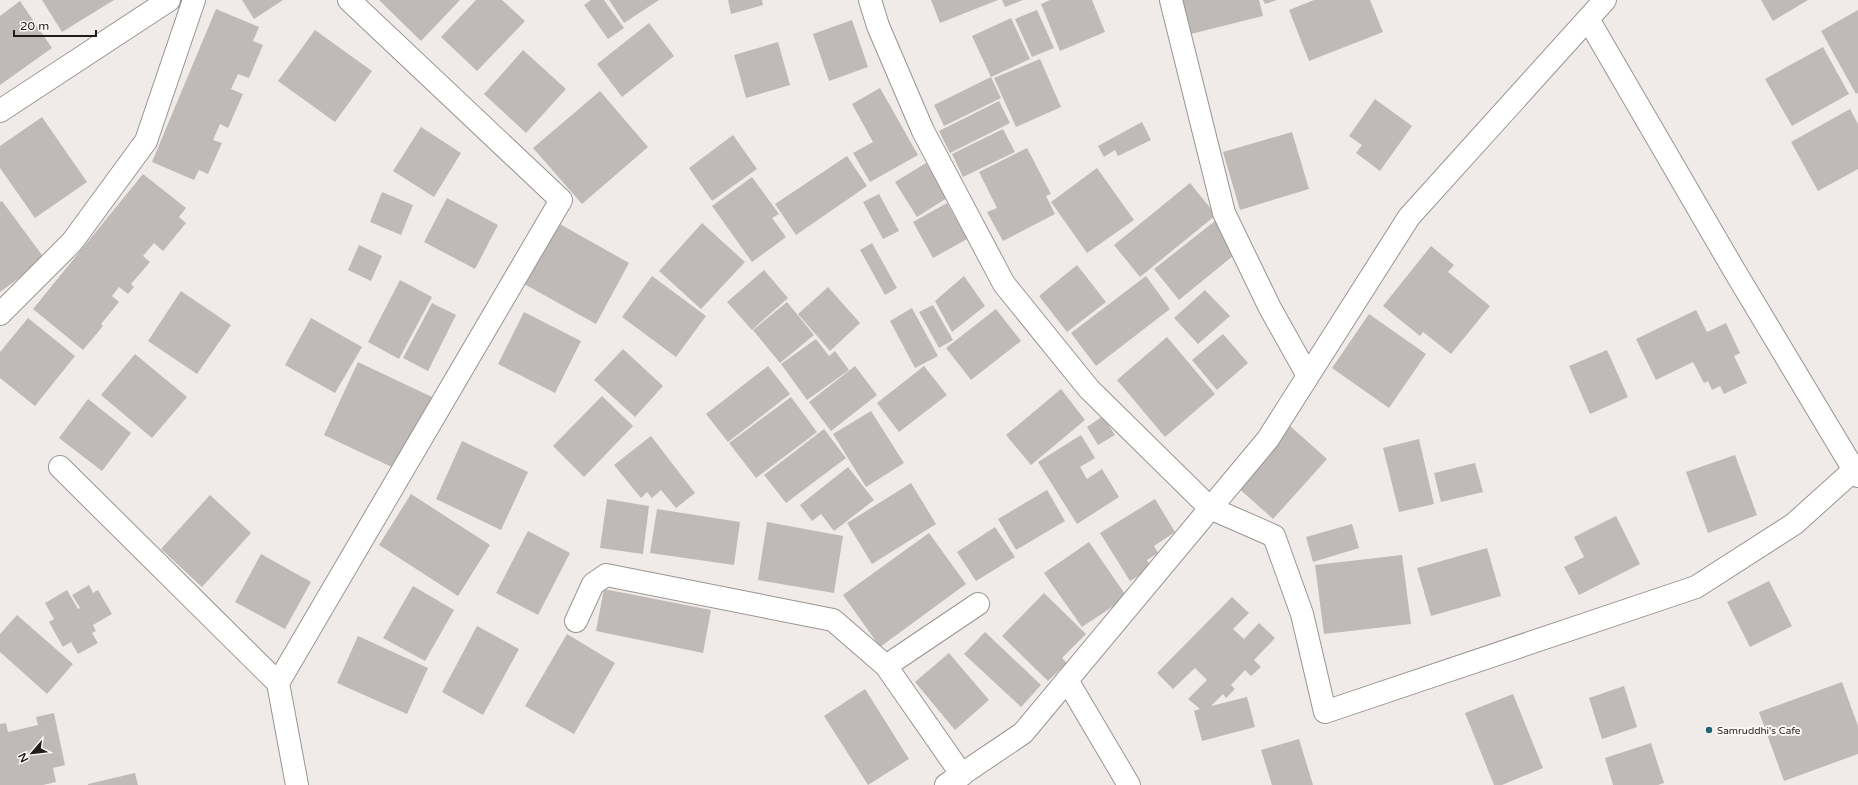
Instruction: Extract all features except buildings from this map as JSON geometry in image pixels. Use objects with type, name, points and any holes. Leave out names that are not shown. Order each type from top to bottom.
[{"type":"street","points":[[0,111],[169,0]]},
{"type":"street","points":[[0,314],[72,242],[146,141],[194,0]]},
{"type":"street","points":[[278,683],[561,200],[349,0]]},
{"type":"street","points":[[870,0],[878,26],[923,131],[1004,284],[1089,389],[1210,508],[1274,536],[1302,614],[1325,712],[1696,587],[1794,524],[1856,473],[1734,270],[1588,19]]},
{"type":"street","points":[[1171,0],[1224,213],[1270,308],[1308,376]]},
{"type":"street","points":[[576,621],[593,584],[606,575],[833,620],[886,666],[954,780],[1023,733],[1268,439],[1409,217],[1605,0]]},
{"type":"street","points":[[60,467],[278,683],[297,785]]},
{"type":"street","points":[[886,666],[978,604]]},
{"type":"street","points":[[1067,680],[1129,785]]},
{"type":"place","name":"Samruddhi's Cafe","points":[[1709,730]]}]
